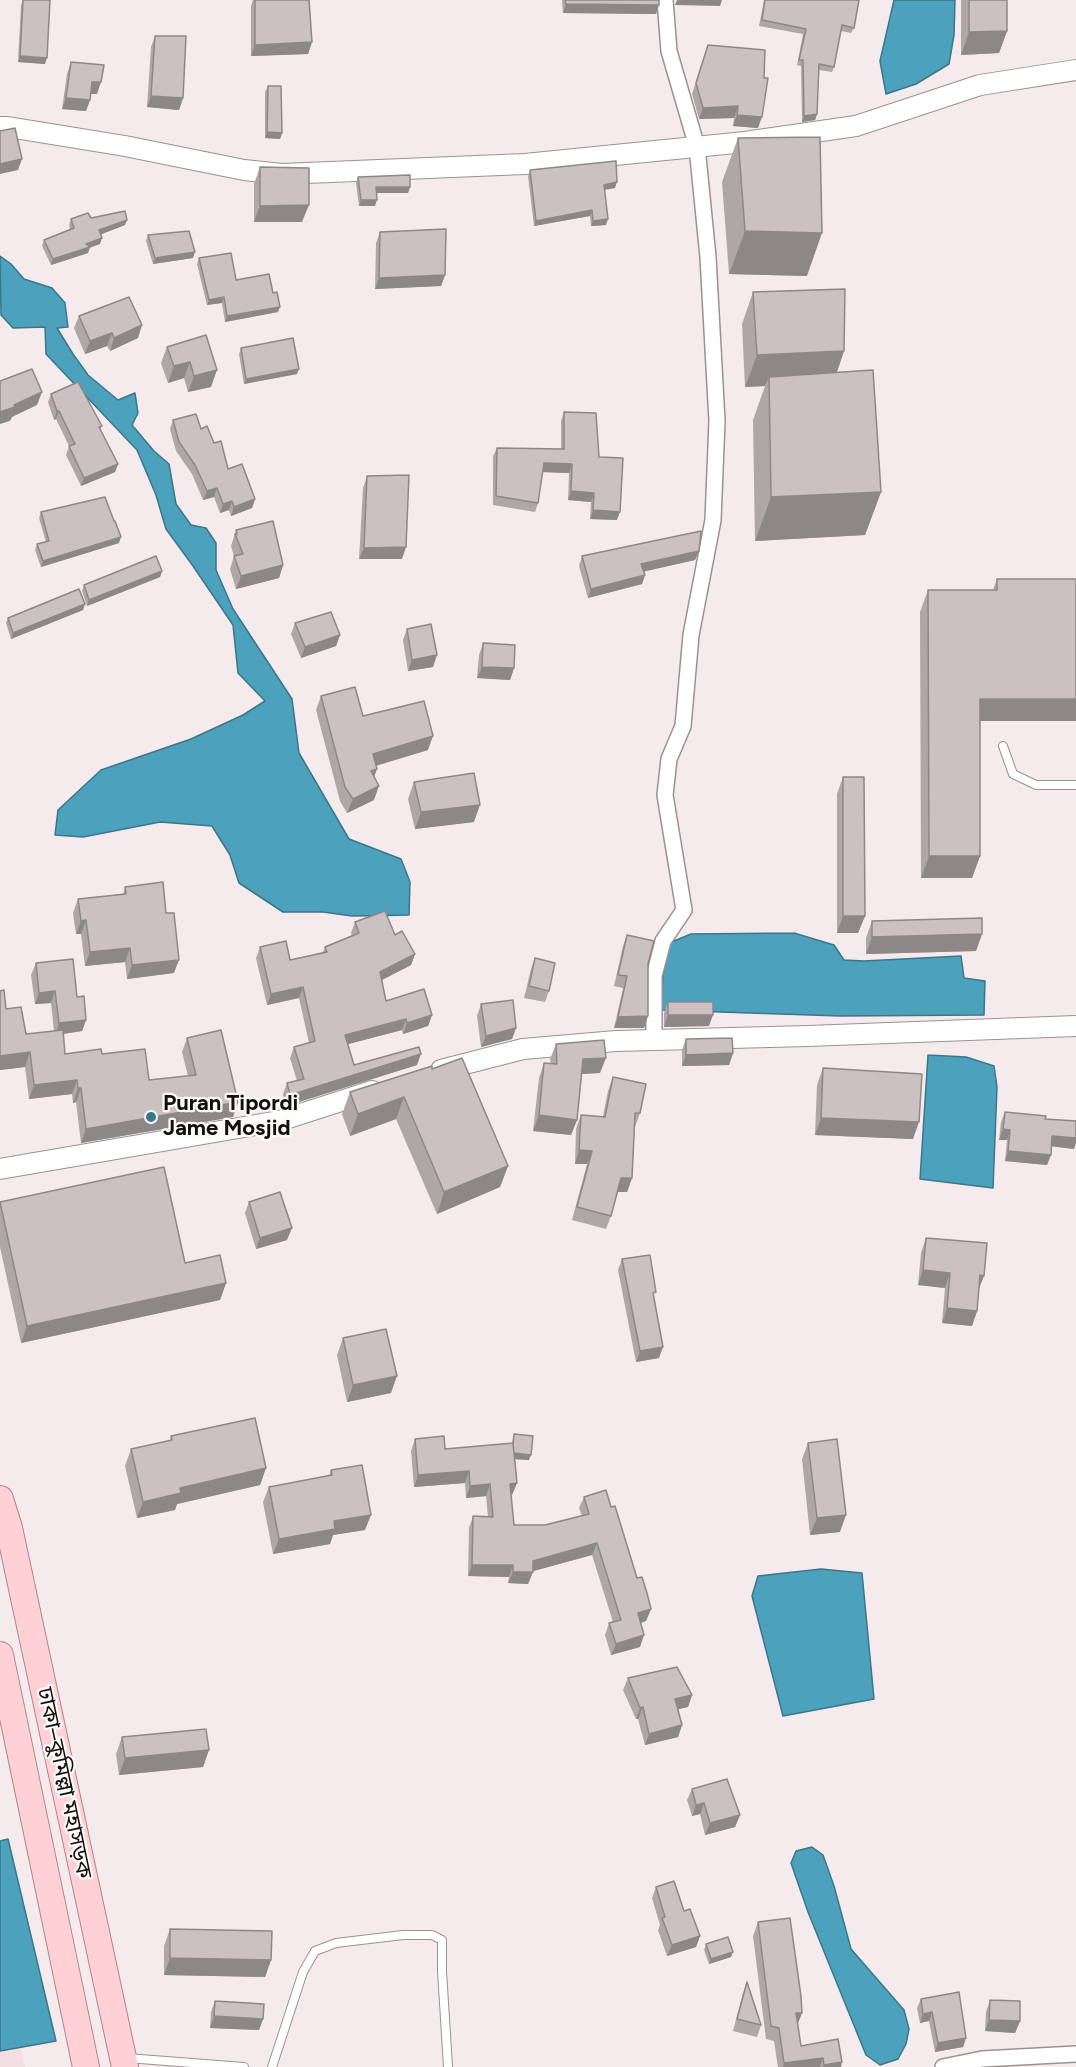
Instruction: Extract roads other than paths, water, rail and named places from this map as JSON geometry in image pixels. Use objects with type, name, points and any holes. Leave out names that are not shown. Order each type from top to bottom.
[{"type":"highway","name":"ঢাকা–কুমিল্লা মহাসড়ক","points":[[0,1499],[9,1528],[124,2062]]},
{"type":"highway","name":"ঢাকা–কুমিল্লা মহাসড়ক","points":[[0,1654],[86,2067]]},
{"type":"street","points":[[654,1039],[654,976],[663,941],[684,910],[665,795],[669,759],[683,726],[691,635],[713,520],[717,421],[708,257],[697,147],[669,51],[665,0]]},
{"type":"street","points":[[0,128],[8,127],[125,146],[244,170],[282,174],[525,164],[745,142],[856,126],[980,85],[1076,70]]},
{"type":"street","points":[[419,1076],[523,1049],[654,1039],[1076,1026]]},
{"type":"street","points":[[0,1169],[279,1121],[387,1086]]},
{"type":"street","points":[[943,2067],[982,2059],[1076,2054]]},
{"type":"lane","points":[[1003,746],[1013,774],[1036,785],[1076,785]]},
{"type":"lane","points":[[272,2067],[303,1971],[315,1951],[336,1943],[402,1935],[432,1935],[442,1940],[448,2067]]},
{"type":"lane","points":[[124,2062],[244,2067]]},
{"type":"water","points":[[894,0],[955,0],[954,35],[949,64],[916,84],[886,94],[880,61]]},
{"type":"water","points":[[0,256],[11,264],[24,279],[52,288],[65,303],[68,327],[57,328],[88,375],[118,400],[135,393],[138,413],[132,425],[154,451],[169,464],[176,504],[191,525],[206,528],[216,543],[216,570],[233,609],[292,699],[299,753],[349,839],[401,859],[410,882],[409,915],[352,916],[323,912],[283,912],[239,883],[230,855],[212,826],[160,822],[83,837],[55,835],[58,810],[101,770],[191,739],[243,715],[265,701],[238,673],[233,625],[166,529],[156,495],[137,450],[46,354],[45,327],[13,328],[1,315]]},
{"type":"water","points":[[794,933],[834,945],[844,960],[961,956],[964,978],[985,981],[984,1015],[840,1016],[661,1010],[663,975],[669,943],[691,934]]},
{"type":"water","points":[[928,1055],[966,1057],[994,1066],[997,1087],[993,1188],[920,1179]]},
{"type":"water","points":[[821,1569],[862,1573],[874,1699],[783,1716],[752,1596],[758,1576]]},
{"type":"water","points":[[8,1839],[56,2041],[0,2051],[0,1841]]},
{"type":"water","points":[[812,1847],[823,1855],[851,1949],[904,2010],[909,2029],[906,2044],[898,2059],[880,2065],[866,2055],[808,1912],[791,1863],[796,1851]]},
{"type":"place","name":"Puran Tipordi Jame Mosjid","points":[[151,1117]]}]
